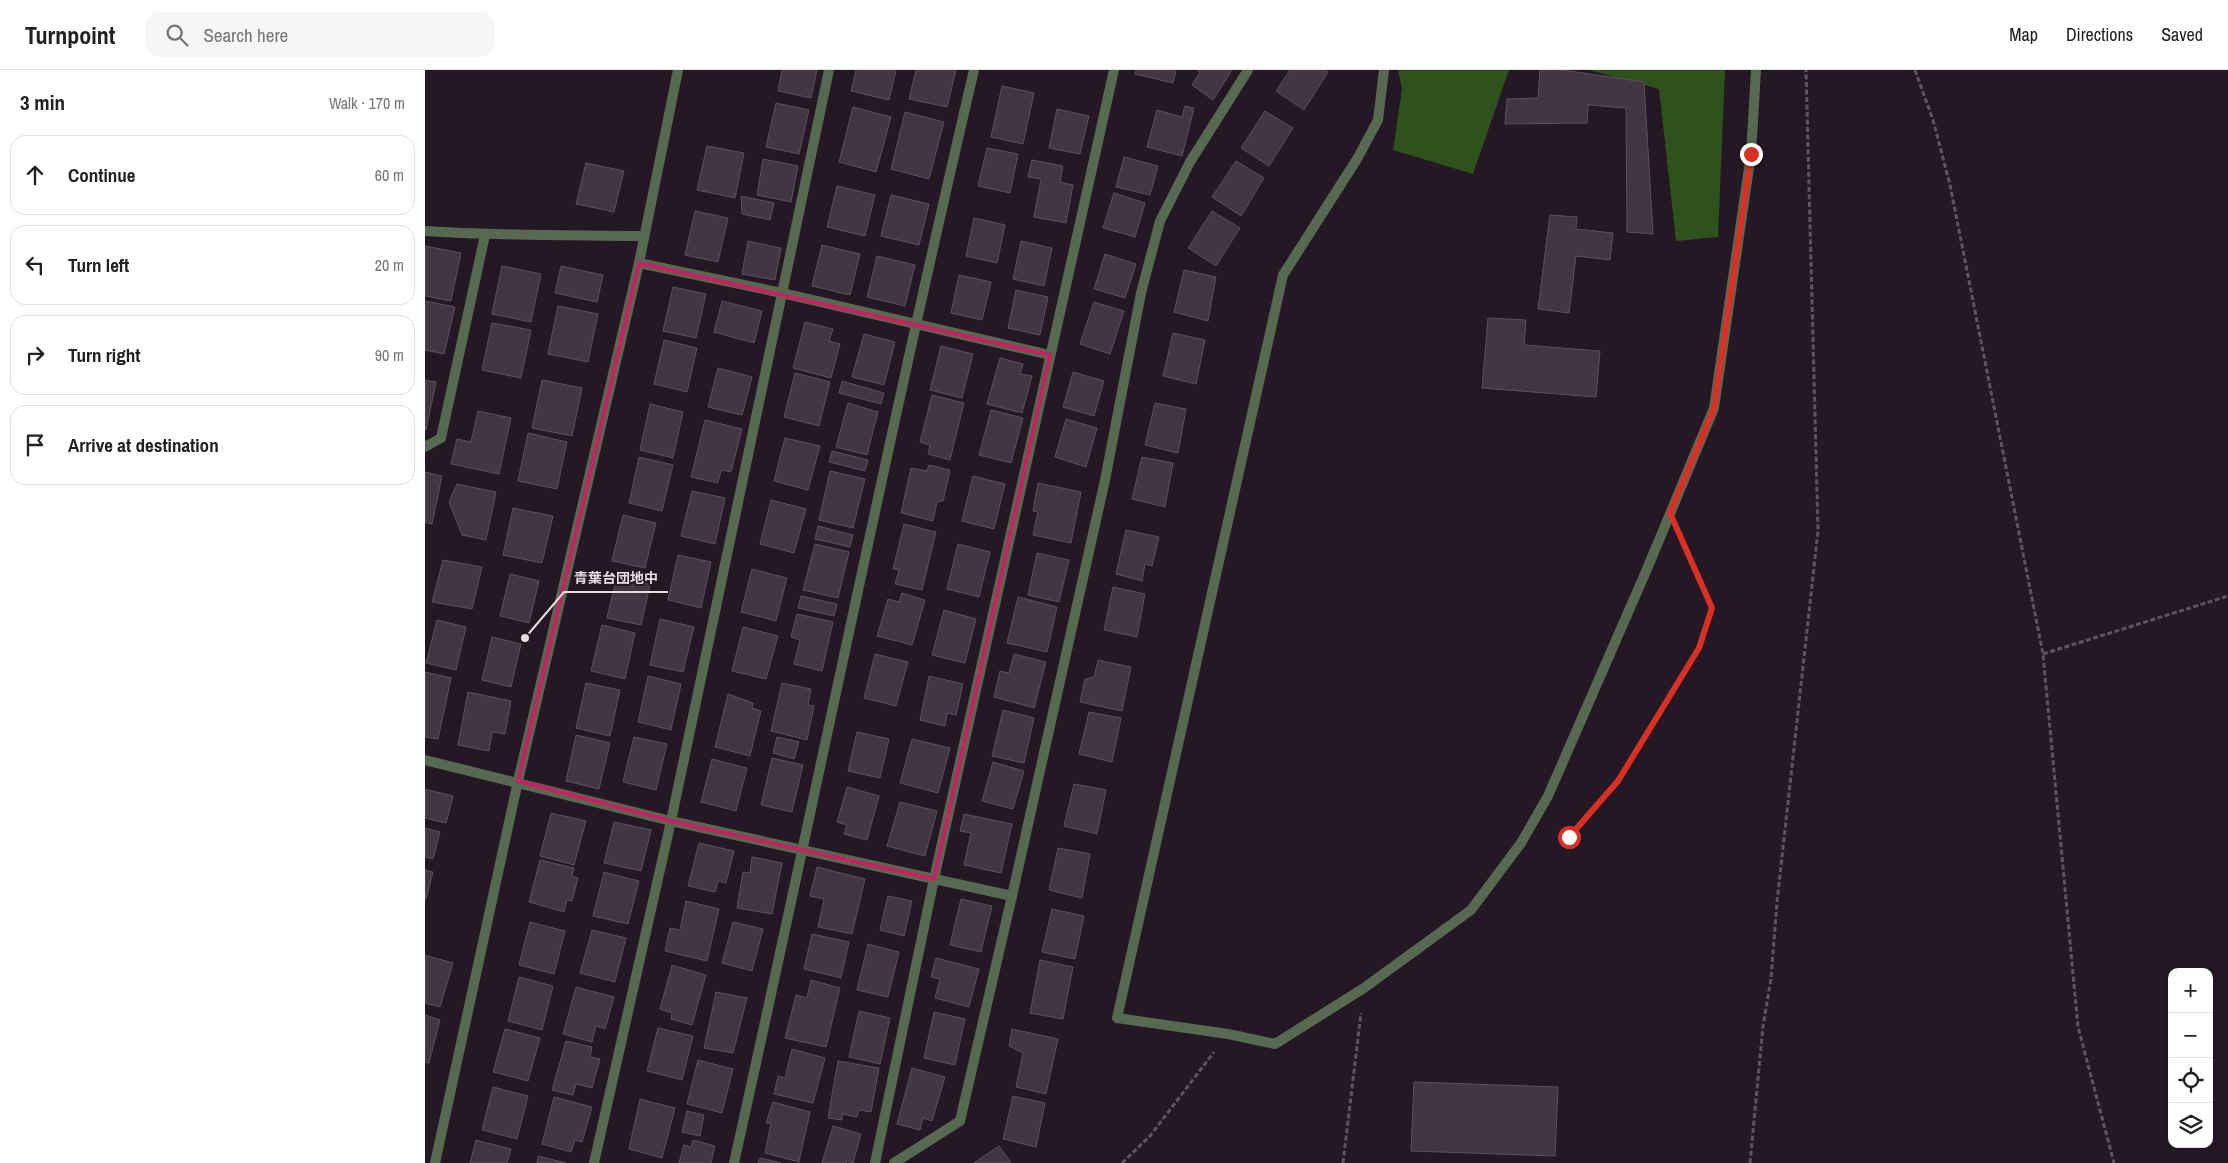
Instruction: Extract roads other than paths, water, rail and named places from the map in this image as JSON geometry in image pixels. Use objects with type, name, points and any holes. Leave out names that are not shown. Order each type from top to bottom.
[{"type":"street","points":[[435,1163],[518,781],[639,263],[677,70]]},
{"type":"street","points":[[594,1163],[671,821],[829,70]]},
{"type":"street","points":[[734,1163],[915,324],[974,70]]},
{"type":"street","points":[[875,1163],[934,879],[1114,70]]},
{"type":"street","points":[[894,1163],[960,1121],[1105,480],[1141,293],[1160,221],[1190,162],[1248,70]]},
{"type":"street","points":[[1384,70],[1378,120],[1357,159],[1283,274],[1117,1018],[1228,1034],[1275,1044],[1364,988],[1471,910],[1521,843],[1548,796],[1714,408],[1751,154],[1756,70]]},
{"type":"street","points":[[425,231],[485,235],[644,236]]},
{"type":"street","points":[[425,447],[441,438],[485,235]]},
{"type":"street","points":[[639,263],[782,293],[1050,355]]},
{"type":"street","points":[[425,760],[518,781],[671,821],[1012,896]]},
{"type":"place","name":"青葉台団地中","points":[[525,638]]}]
